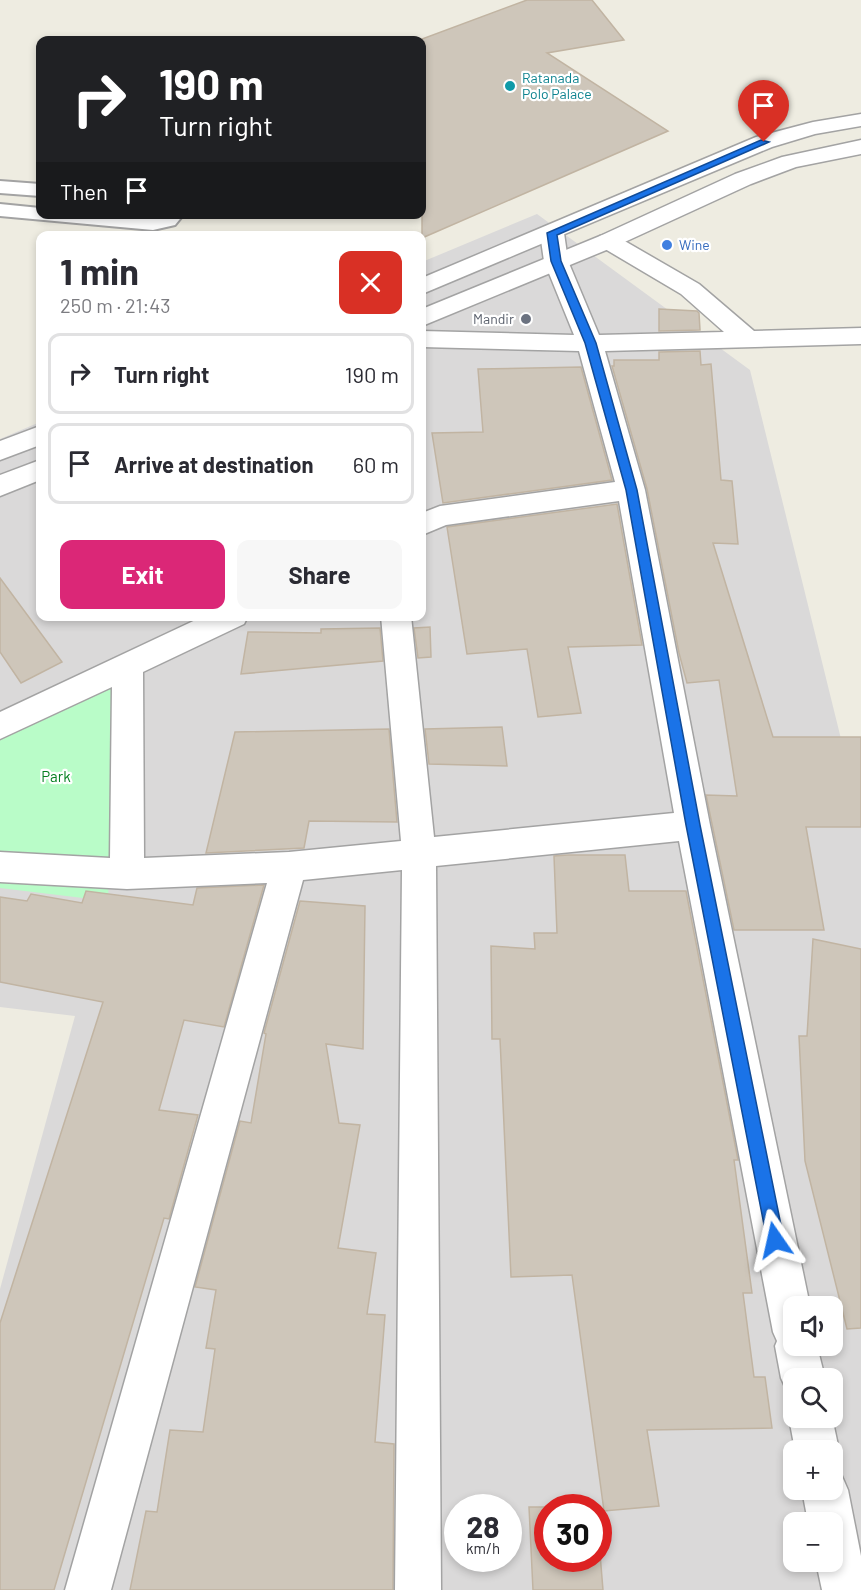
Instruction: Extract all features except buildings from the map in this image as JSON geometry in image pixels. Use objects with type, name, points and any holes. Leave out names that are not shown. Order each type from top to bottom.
[{"type":"street","points":[[426,316],[475,297],[554,247],[764,142],[813,128],[861,120]]},
{"type":"street","points":[[426,286],[554,247],[608,241],[752,176],[790,162],[861,147]]},
{"type":"street","points":[[608,241],[690,289],[748,339]]},
{"type":"street","points":[[554,247],[590,343],[631,490],[693,825],[787,1296]]},
{"type":"street","points":[[426,339],[590,343],[861,336]]},
{"type":"street","points":[[0,451],[36,437]]},
{"type":"street","points":[[0,486],[36,471]]},
{"type":"street","points":[[426,523],[440,516],[631,490]]},
{"type":"street","points":[[0,726],[128,668],[223,621]]},
{"type":"street","points":[[396,621],[419,854],[418,1590]]},
{"type":"street","points":[[127,874],[128,668]]},
{"type":"street","points":[[0,867],[127,874],[289,867],[693,825]]},
{"type":"street","points":[[88,1590],[289,867]]},
{"type":"street","points":[[841,1572],[845,1590]]},
{"type":"lane","points":[[0,187],[36,190]]},
{"type":"lane","points":[[0,210],[36,214]]},
{"type":"lane","points":[[100,219],[153,224],[170,219]]},
{"type":"shaded area","points":[[537,214],[750,370],[861,820],[861,1590],[0,1590],[0,1289],[75,1016],[0,1007],[0,439],[36,424],[36,621],[426,621],[426,260]]},
{"type":"green space","name":"Park","points":[[116,684],[108,901],[0,888],[0,739]]},
{"type":"place","name":"Ratanada Polo Palace","points":[[510,86]]},
{"type":"place","name":"Wine","points":[[667,245]]},
{"type":"place","name":"Mandir","points":[[526,319]]},
{"type":"route","points":[[764,142],[552,233],[556,261],[590,343],[631,490],[693,825],[775,1240]]}]
